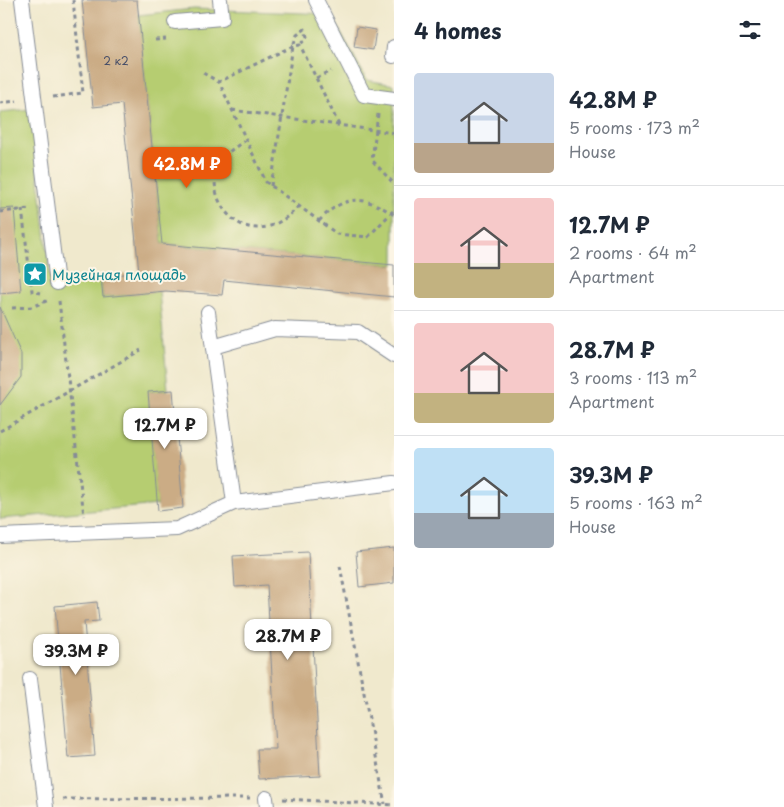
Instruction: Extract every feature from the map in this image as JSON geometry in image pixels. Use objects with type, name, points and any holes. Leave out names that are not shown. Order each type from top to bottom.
[{"type":"lane","points":[[22,0],[58,289]]},
{"type":"lane","points":[[175,22],[222,18],[220,0]]},
{"type":"lane","points":[[316,0],[364,95],[394,98]]},
{"type":"lane","points":[[208,312],[234,503]]},
{"type":"lane","points":[[213,347],[275,330],[358,332],[394,356]]},
{"type":"lane","points":[[0,536],[177,529],[234,503],[394,483]]},
{"type":"lane","points":[[30,679],[46,803]]},
{"type":"path","points":[[35,99],[83,93],[73,0]]},
{"type":"path","points":[[271,186],[293,46],[297,35],[305,29],[307,37],[300,46]]},
{"type":"path","points":[[219,82],[293,46],[300,46]]},
{"type":"path","points":[[300,46],[338,125]]},
{"type":"path","points":[[203,73],[219,82],[266,182],[271,186],[299,206],[319,221],[337,234],[368,237],[393,212],[368,200],[349,202],[331,208],[319,221]]},
{"type":"path","points":[[380,97],[372,160],[393,181]]},
{"type":"path","points":[[232,110],[394,133]]},
{"type":"path","points":[[246,140],[229,151],[217,168],[217,194],[226,213],[236,222],[247,227],[259,228],[281,221],[299,206]]},
{"type":"path","points":[[0,212],[47,206]]},
{"type":"path","points":[[22,209],[32,291],[58,289]]},
{"type":"path","points":[[12,308],[32,307],[58,289]]},
{"type":"path","points":[[58,289],[86,532]]},
{"type":"path","points":[[0,431],[141,350]]},
{"type":"path","points":[[340,566],[385,804]]},
{"type":"path","points":[[46,803],[394,805]]},
{"type":"green space","points":[[194,9],[331,14],[367,80],[394,85],[394,265],[162,244],[138,15]]},
{"type":"green space","name":"Музейная площадь","points":[[31,109],[51,284],[101,277],[103,297],[159,291],[168,390],[149,392],[158,505],[0,519],[0,112]]},
{"type":"building","points":[[82,0],[137,0],[162,244],[394,265],[394,297],[224,280],[222,295],[166,291],[103,297],[101,277],[139,272],[122,104],[93,107]]},
{"type":"building","points":[[357,27],[376,30],[373,50],[354,47]]},
{"type":"building","points":[[14,208],[21,291],[0,293],[0,209]]},
{"type":"building","points":[[0,307],[21,354],[21,377],[0,405]]},
{"type":"building","points":[[173,390],[183,508],[158,511],[148,392]]},
{"type":"building","points":[[394,548],[394,583],[359,587],[356,552]]},
{"type":"building","points":[[308,552],[320,776],[259,779],[257,749],[276,749],[267,585],[235,587],[233,556]]},
{"type":"building","points":[[97,602],[99,621],[84,622],[95,756],[68,758],[55,606]]},
{"type":"place","name":"Музейная площадь","points":[[35,274]]}]
